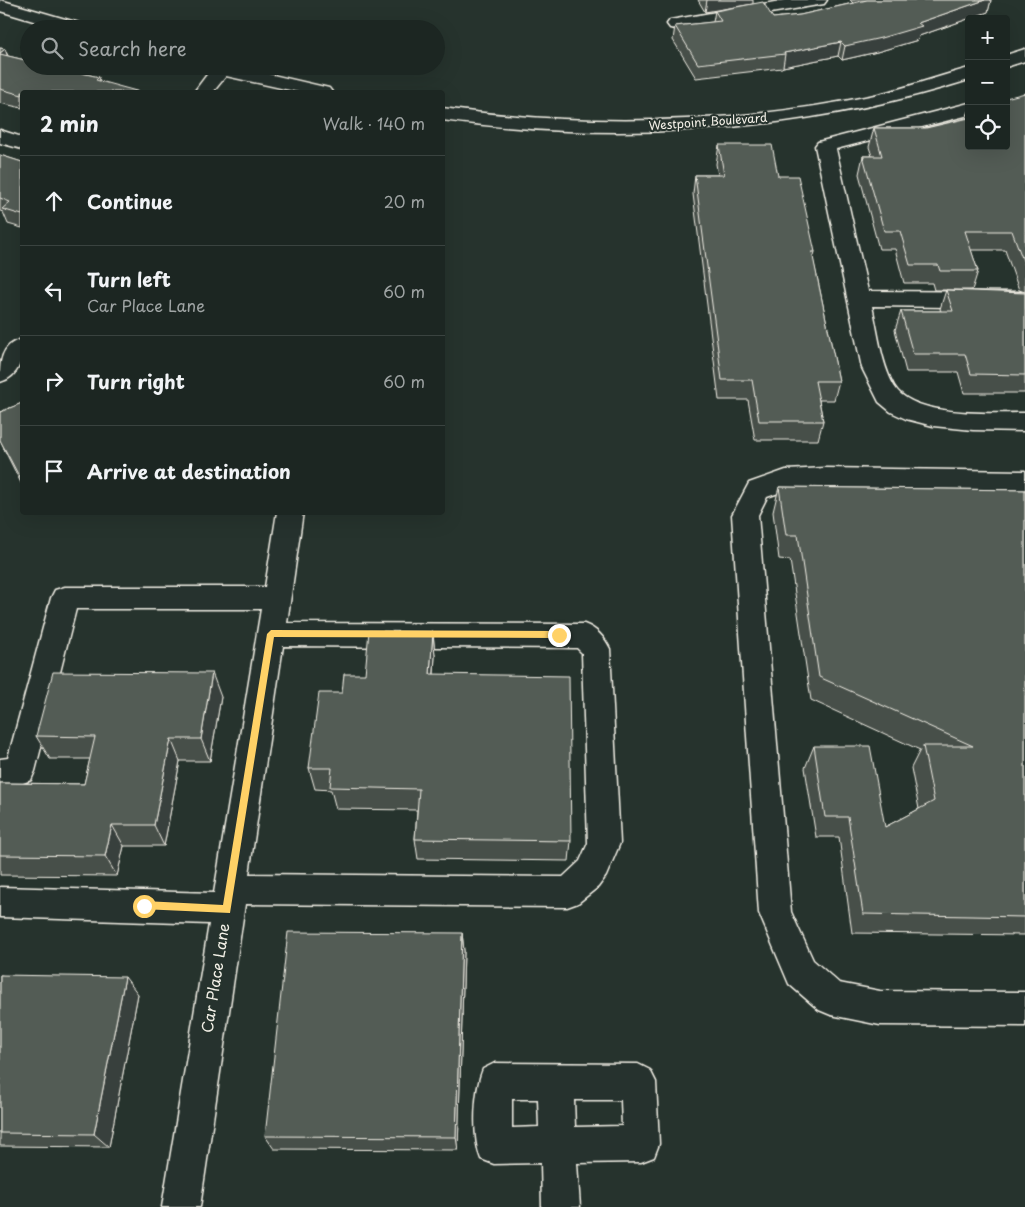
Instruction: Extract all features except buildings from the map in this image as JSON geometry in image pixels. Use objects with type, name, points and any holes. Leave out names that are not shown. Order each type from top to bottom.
[{"type":"street","points":[[676,24],[810,1]]},
{"type":"street","points":[[0,5],[50,20]]},
{"type":"street","points":[[204,90],[211,75]]},
{"type":"street","points":[[246,75],[313,90]]},
{"type":"street","name":"Westpoint Boulevard","points":[[445,114],[521,122],[587,125],[664,126],[736,122],[807,114],[874,101],[941,84],[965,75]]},
{"type":"street","points":[[965,110],[825,146],[874,368],[888,396],[918,413],[941,418],[1025,422]]},
{"type":"street","points":[[0,136],[20,142]]},
{"type":"street","points":[[858,298],[1025,300]]},
{"type":"street","points":[[0,374],[20,349]]},
{"type":"street","points":[[1025,481],[826,478],[786,480],[758,490],[745,515],[775,913],[801,972],[831,998],[880,1008],[1025,1008]]},
{"type":"street","name":"Car Place Lane","points":[[182,1207],[290,515]]},
{"type":"street","points":[[0,772],[20,770],[65,598],[277,598]]},
{"type":"street","points":[[0,902],[567,892],[584,882],[596,866],[604,843],[596,650],[584,636],[271,634]]},
{"type":"street","points":[[495,1081],[638,1082],[641,1144],[558,1146],[494,1146],[495,1081]]},
{"type":"street","points":[[555,1082],[562,1207]]},
{"type":"route","points":[[144,906],[227,909],[271,634],[559,635]]}]
